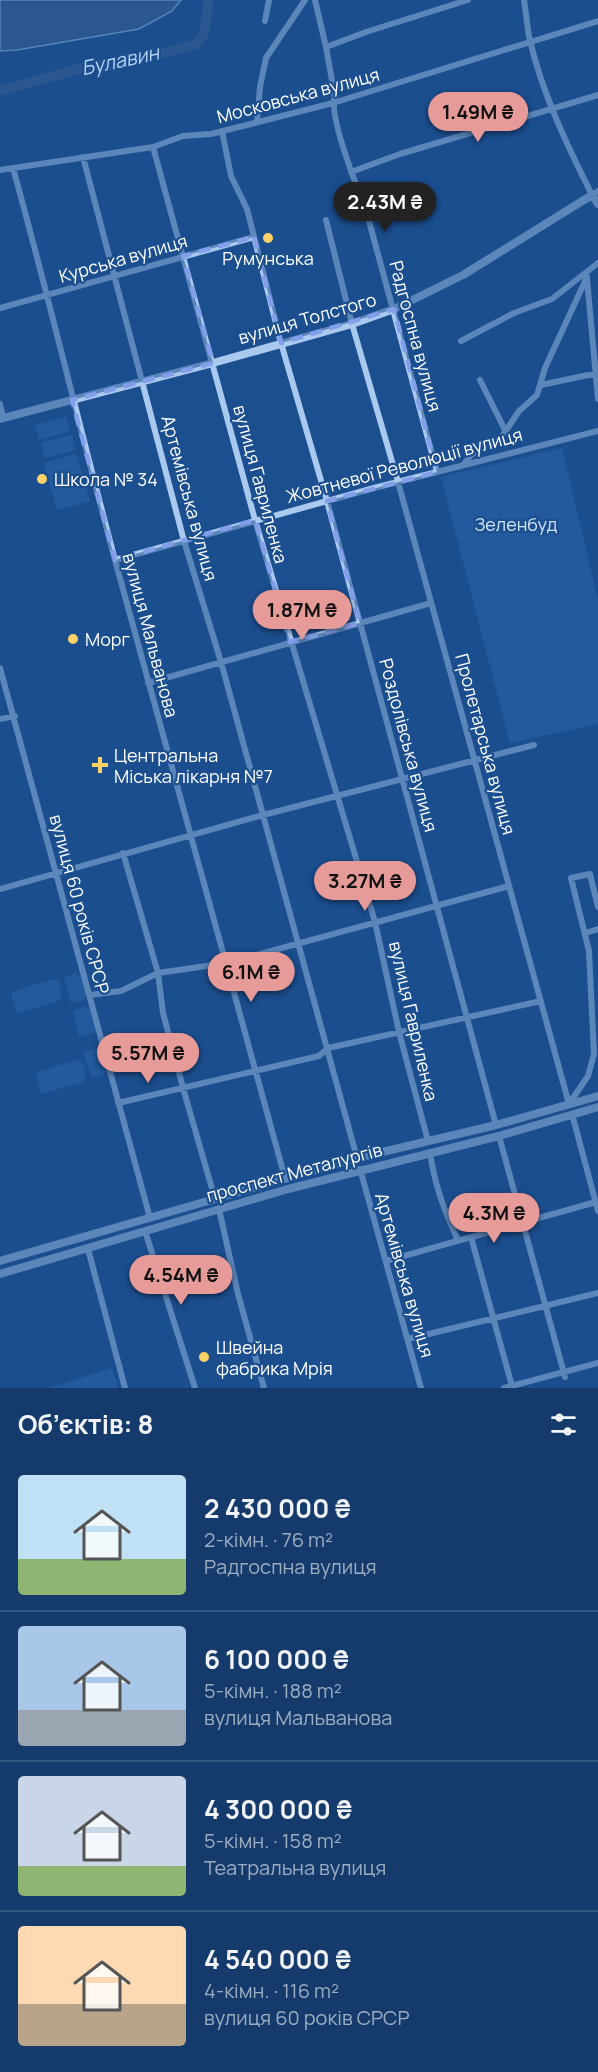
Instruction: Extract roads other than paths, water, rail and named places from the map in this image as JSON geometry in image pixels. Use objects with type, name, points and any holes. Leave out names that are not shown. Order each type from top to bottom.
[{"type":"street","points":[[265,21],[269,0]]},
{"type":"street","points":[[257,122],[260,87],[266,58],[305,0]]},
{"type":"street","name":"Радгоспна вулиця","points":[[315,0],[335,98],[333,103],[351,172],[366,210],[394,309],[437,472]]},
{"type":"street","points":[[326,47],[468,0]]},
{"type":"street","points":[[524,0],[531,42],[544,86],[595,193],[598,204]]},
{"type":"street","name":"Московська вулиця","points":[[0,170],[153,147],[183,136],[222,131],[333,103],[598,21]]},
{"type":"street","points":[[351,172],[400,154],[598,95]]},
{"type":"street","name":"Роздолівська вулиця","points":[[222,131],[231,176],[247,209],[281,344],[327,501],[496,1125]]},
{"type":"street","name":"вулиця Гавриленка","points":[[153,147],[255,520],[375,922],[399,1032],[428,1141]]},
{"type":"street","name":"Артемівська вулиця","points":[[82,157],[184,541],[221,662],[357,1158]]},
{"type":"street","name":"вулиця Мальванова","points":[[13,168],[48,294],[72,400],[148,683],[285,1178]]},
{"type":"street","name":"вулиця Толстого","points":[[2,418],[213,363],[352,324],[394,309],[463,275],[595,193]]},
{"type":"street","name":"Пролетарська вулиця","points":[[326,220],[352,324],[398,482],[569,1104]]},
{"type":"street","name":"Курська вулиця","points":[[0,308],[254,237]]},
{"type":"street","points":[[461,341],[514,314],[552,299],[587,275],[598,263]]},
{"type":"street","points":[[587,275],[598,399]]},
{"type":"street","points":[[464,465],[471,455],[501,438],[519,411],[537,395],[544,368],[587,275]]},
{"type":"street","points":[[541,385],[597,374]]},
{"type":"street","points":[[480,380],[506,430]]},
{"type":"street","points":[[0,404],[2,418]]},
{"type":"street","name":"Жовтневої Революції вулиця","points":[[115,560],[255,520],[598,431]]},
{"type":"street","points":[[148,683],[431,603]]},
{"type":"street","name":"вулиця 60 років СРСР","points":[[0,668],[15,716],[150,1218]]},
{"type":"street","points":[[0,719],[15,716]]},
{"type":"street","points":[[0,889],[263,814],[534,745]]},
{"type":"street","points":[[123,853],[158,973],[164,1013],[183,1088],[219,1209],[237,1294],[264,1388]]},
{"type":"street","points":[[598,907],[590,874],[572,878],[589,951],[594,1054],[588,1076],[569,1104],[598,1211]]},
{"type":"street","points":[[90,994],[121,990],[158,973],[227,963],[509,886]]},
{"type":"street","points":[[585,933],[598,929]]},
{"type":"street","points":[[118,1103],[319,1056],[328,1048],[541,1001]]},
{"type":"street","name":"проспект Металургів","points":[[0,1260],[357,1158],[496,1125],[598,1096]]},
{"type":"street","name":"проспект Металургів","points":[[0,1274],[288,1189],[360,1169],[499,1136],[598,1107]]},
{"type":"street","points":[[496,1125],[565,1375]]},
{"type":"street","points":[[428,1141],[436,1186],[443,1209],[458,1240]]},
{"type":"street","points":[[357,1158],[360,1169]]},
{"type":"street","name":"Артемівська вулиця","points":[[360,1169],[421,1388]]},
{"type":"street","points":[[285,1178],[288,1189]]},
{"type":"street","points":[[386,1261],[596,1202]]},
{"type":"street","points":[[150,1218],[149,1230],[195,1388]]},
{"type":"street","points":[[92,1234],[92,1247],[125,1388]]},
{"type":"street","points":[[471,1237],[512,1386]]},
{"type":"street","points":[[408,1339],[598,1293]]},
{"type":"street","points":[[504,1388],[565,1375],[598,1363]]},
{"type":"waterway","name":"Булавин","points":[[0,91],[86,67],[156,55],[196,44],[204,34],[209,0]]},
{"type":"place","name":"Румунська","points":[[268,238]]},
{"type":"place","name":"Школа № 34","points":[[42,479]]},
{"type":"place","name":"Морг","points":[[73,639]]},
{"type":"place","name":"Центральна Міська лікарня №7","points":[[100,765]]},
{"type":"place","name":"Швейна фабрика Мрія","points":[[204,1357]]},
{"type":"park label","name":"Зеленбуд","points":[[516,524]]}]
